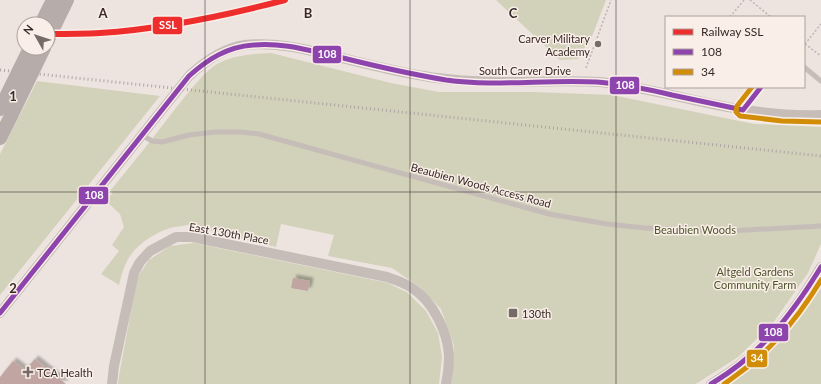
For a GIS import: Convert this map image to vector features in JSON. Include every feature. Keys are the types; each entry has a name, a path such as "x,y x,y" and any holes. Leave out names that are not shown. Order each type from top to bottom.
{"main road":[{"path":"45,16 53,0"},
{"path":"56,23 67,0"},
{"path":"0,138 5,112 27,56"},
{"path":"5,112 39,56"}],"street":[{"name":"South Carver Drive","path":"0,313 189,76 201,65 215,56 230,49 244,45 266,44 289,46 399,71 451,80 507,82 598,82 626,85 743,110 783,114 821,115"},
{"name":"East 130th Place","path":"112,384 114,366 134,272 140,262 150,251 176,237 192,237 387,277 414,289 424,297 434,311 446,340 449,356 446,384"},
{"path":"711,384 737,367 761,346 780,326 802,298 821,267"}],"lane":[{"path":"805,68 821,81"},
{"path":"743,110 759,88"},
{"name":"Beaubien Woods Access Road","path":"142,134 152,141 162,142 189,135 215,132 259,134 549,214 607,224 645,228 729,231 821,226"}],"path":[{"path":"586,68 610,0"},
{"path":"731,16 744,0"},
{"path":"750,0 770,16"},
{"path":"805,42 821,24"},
{"path":"805,44 821,56"}],"green space":[{"path":"496,0 606,0 593,34 578,59 560,60"},
{"name":"Beaubien Woods","path":"271,53 391,83 439,92 534,92 612,95 754,124 821,127 821,244 808,273 773,323 738,357 695,384 451,384 454,346 441,309 421,288 392,268 328,256 334,235 281,224 276,247 188,225 168,229 154,235 135,249 122,273 119,285 101,274 119,251 112,245 124,227 120,214 106,201 113,192 110,191 175,109 209,70 220,62 234,57"},
{"path":"37,81 160,96 0,295 0,154"},
{"path":"194,243 388,283 408,293 426,311 438,333 442,357 439,384 118,384 137,278 149,260 170,246"},
{"path":"821,281 821,384 723,384 748,367 770,348 790,326 808,302"}],"building":[{"path":"293,278 310,281 308,291 291,288"},
{"name":"TCA Health","path":"35,359 66,384 0,384 0,377 13,361 25,370"}],"railway":[{"path":"0,70 821,156"}],"rail line":[{"name":"SSL","path":"56,34 100,33 170,25 285,0"}],"transit line":[{"name":"108","path":"0,313 189,76 211,59 235,48 264,44 286,46 379,67 446,80 465,82 503,83 578,81 616,84 743,110 760,88"},
{"name":"34","path":"751,88 737,106 736,112 740,116 782,121 821,122"},
{"name":"108","path":"711,384 745,360 774,333 798,302 821,267"},
{"name":"34","path":"724,384 753,362 778,338 801,310 821,280"}],"place":[{"name":"Carver Military Academy","path":"598,44"},
{"name":"130th","path":"513,313"},
{"name":"TCA Health","path":"28,372"}],"park label":[{"name":"Altgeld Gardens Community Farm","path":"755,277"}]}
